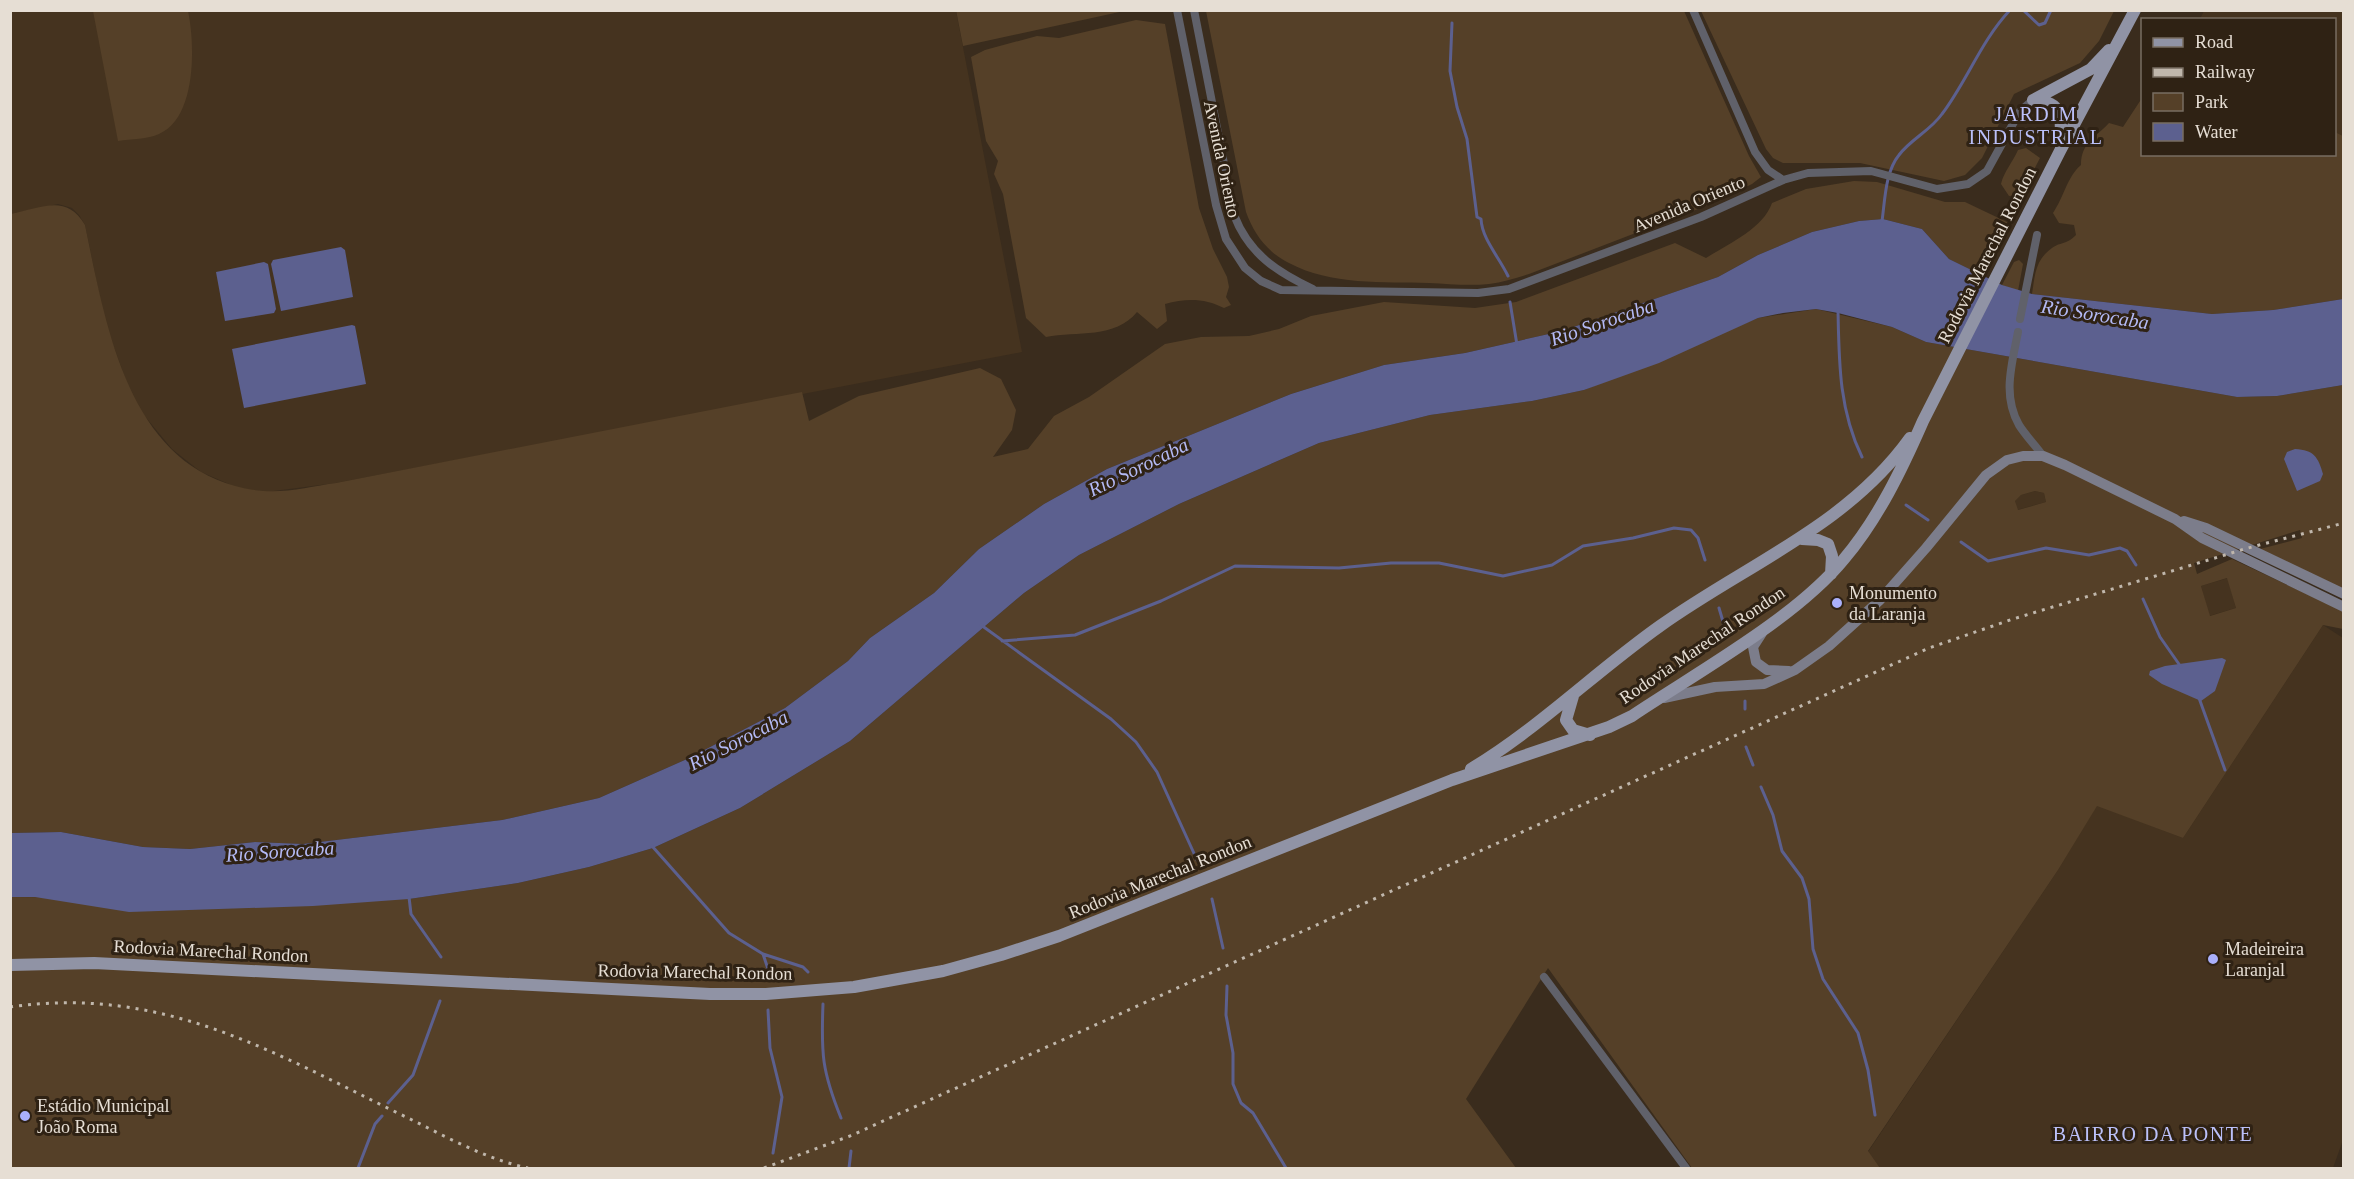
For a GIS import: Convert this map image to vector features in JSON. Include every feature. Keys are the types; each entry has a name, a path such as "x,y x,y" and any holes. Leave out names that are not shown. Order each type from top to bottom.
{"main road":[{"name":"Rodovia Marechal Rondon","path":"10,965 94,963 710,994 785,993 855,987 943,971 1040,943 1452,780 1590,735 1632,716 1765,628 1831,574 1856,544 1907,458 1923,421 2060,151 2134,13"},
{"path":"2032,100 2091,69 2124,31"},
{"path":"2032,100 2049,102 2058,111 2062,126 2060,151"},
{"name":"Rodovia Marechal Rondon","path":"1452,780 1512,743 1681,611 1732,577 1802,539 1874,480 1923,421"},
{"path":"1657,699 1708,688 1764,684 1795,670 1830,646 1880,600 1991,470 2015,458 2043,456 2175,519 2206,528 2343,594"},
{"path":"2175,519 2202,538 2343,608"},
{"path":"1802,539 1818,540 1828,544 1832,556 1831,574"},
{"path":"1765,628 1754,647 1756,662 1767,670 1795,670"},
{"path":"1574,694 1567,708 1566,720 1573,730 1590,735"}],"street":[{"name":"Avenida Oriento","path":"1177,10 1217,213 1226,239 1245,268 1270,287 1281,290 1478,293 1509,289 1701,217 1783,180 1808,173 1836,170 1884,174 1937,189 1947,189 1977,179 1992,163 2020,111 2032,100"},
{"name":"Avenida Oriento","path":"1194,10 1234,215 1240,230 1246,242 1265,262 1315,290"},
{"path":"1693,10 1755,152 1768,170 1783,180"},
{"path":"2020,319 2037,234"},
{"path":"2018,332 2011,370 2010,399 2013,413 2024,433 2043,456"},
{"path":"1544,977 1686,1168"}],"shaded area":[{"path":"11,11 956,11 1022,352 336,483 266,492 238,488 201,472 172,449 143,414 131,394 105,323 85,225 79,215 72,208 58,204 11,214"},
{"path":"2204,11 2343,11 2343,136 2336,132 2336,18 2200,18"},
{"path":"2035,491 2044,493 2046,502 2017,510 2015,501 2021,495"},
{"path":"2228,578 2236,608 2209,616 2201,586"},
{"path":"2323,625 2343,638 2344,1137 2333,1168 1880,1168 1868,1152 2058,870 2097,805 2183,838"}],"green space":[{"path":"956,10 1124,10 1124,11 963,46"},
{"path":"93,11 188,11 192,60 187,96 181,113 159,134 118,141"},
{"path":"1206,11 1684,11 1749,156 1761,177 1752,184 1711,204 1529,274 1499,282 1466,285 1357,281 1305,270 1281,259 1274,253 1262,242 1249,220"},
{"path":"1701,11 2114,11 2099,41 2080,63 2014,94 1982,158 1965,175 1944,181 1860,163 1783,163 1773,158 1766,149"},
{"path":"1136,20 1165,24 1199,208 1213,249 1227,277 1229,287 1226,297 1231,305 1224,308 1203,301 1180,301 1165,304 1167,321 1157,329 1137,312 1128,321 1107,330 1046,337 1026,318 1003,194 994,174 998,161 986,141 971,57 985,50 1037,36 1059,38"},
{"path":"2141,100 2141,156 2336,156 2336,132 2343,136 2343,299 2273,310 2212,314 2032,294 2037,268 2042,258 2052,248 2076,235 2074,225 2059,223 2053,213 2072,175 2081,165 2083,151 2109,123 2123,127"},
{"path":"2026,148 2040,158 2021,195 2009,196 2001,184 2002,179 2018,150"},
{"path":"1854,181 1877,182 1945,202 1965,202 2007,222 2007,229 1981,275 1949,259 1922,229 1883,219 1859,221 1812,232 1758,255 1718,277 1562,331 1465,353 1384,365 1291,394 1107,469 1044,504 979,549 934,593 870,638 848,661 785,708 687,759 599,798 502,820 303,844 255,842 190,849 143,847 61,832 11,833 10,214 52,205 70,209 78,215 85,225 103,309 116,352 132,393 154,429 182,459 218,480 272,491 336,483 802,392 809,421 859,396 980,368 1001,379 1016,410 1012,430 993,457 1028,449 1054,416 1089,397 1165,344 1201,337 1249,336 1279,329 1311,316 1384,302 1475,308 1516,302 1675,243 1706,258 1753,228 1761,221 1772,203 1806,189"},
{"path":"2019,260 2023,264 2018,291 2002,285 2014,262"},
{"path":"1816,309 1892,327 1926,342 2237,397 2277,396 2343,385 2343,589 2260,549 2302,538 2300,530 2194,563 2197,574 2232,559 2343,611 2343,629 2323,625 2183,838 2097,806 2058,870 1868,1151 1880,1168 1692,1168 1548,968 1466,1099 1516,1168 11,1168 11,897 409,899 518,883 589,867 653,848 740,808 850,741 1024,593 1079,555 1179,504 1319,443 1430,415 1532,401 1584,390 1758,318","holes":["2035,491 2044,493 2046,502 2018,510 2015,501 2021,495","2227,578 2236,608 2210,616 2201,586"]}],"water":[{"name":"Rio Sorocaba","path":"1883,219 1922,229 1949,259 2002,285 2032,294 2212,314 2273,310 2343,299 2343,385 2277,396 2237,397 1926,342 1892,327 1816,309 1758,318 1659,363 1584,390 1532,401 1430,415 1319,443 1179,504 1079,555 1024,593 850,741 740,808 653,848 589,867 518,883 409,899 313,906 129,912 35,897 11,897 11,833 61,832 143,847 190,849 255,842 303,844 502,820 599,798 687,759 785,708 848,661 870,638 934,593 979,549 1044,504 1107,469 1291,394 1384,365 1465,353 1562,331 1718,277 1758,255 1812,232 1859,221"},
{"path":"341,247 345,250 353,297 281,311 271,264 273,260"},
{"path":"264,262 268,264 276,309 274,313 225,321 216,272"},
{"path":"355,326 366,384 244,408 232,349"},
{"path":"2295,449 2314,455 2323,474 2320,481 2297,491 2284,459 2287,452"},
{"path":"2222,658 2226,660 2215,691 2201,701 2162,684 2149,675 2150,671 2165,666"}],"waterway":[{"path":"1882,221 1886,187 1894,162 1904,149 1942,114 1982,48 2010,10"},
{"path":"2023,10 2039,25 2045,23 2051,10"},
{"path":"1452,23 1450,71 1457,107 1467,139 1477,217 1481,219 1484,234 1508,276"},
{"path":"1510,302 1517,345"},
{"path":"1838,310 1840,367 1845,404 1854,439 1862,457"},
{"path":"1906,505 1928,520"},
{"path":"1002,641 1075,635 1161,601 1235,566 1339,568 1391,563 1439,563 1503,576 1552,565 1583,546 1633,538 1674,528 1691,530 1698,538 1705,560"},
{"path":"1961,542 1988,561 2046,548 2089,555 2120,548 2127,551 2136,565"},
{"path":"2143,599 2160,637 2181,667"},
{"path":"1719,608 1724,625"},
{"path":"981,625 1111,719 1136,742 1157,772 1197,860"},
{"path":"2199,698 2225,770"},
{"path":"1745,701 1745,709"},
{"path":"1746,747 1753,765"},
{"path":"1761,787 1773,815 1782,851 1802,878 1809,899 1813,949 1823,979 1858,1033 1868,1070 1875,1115"},
{"path":"652,846 729,933 763,954 803,967 808,972"},
{"path":"409,897 411,914 441,957"},
{"path":"1212,899 1223,948"},
{"path":"763,954 770,975"},
{"path":"1227,986 1226,1015 1233,1053 1233,1084 1241,1103 1253,1113 1286,1168"},
{"path":"388,1103 413,1075 440,1001"},
{"path":"823,1004 824,1062 841,1118"},
{"path":"768,1010 770,1048 782,1097 773,1153"},
{"path":"358,1168 375,1124 382,1116"},
{"path":"849,1168 851,1151"}],"railway":[{"path":"764,1168 850,1136 1929,648 2013,619 2248,548 2344,523"},
{"path":"10,1007 66,1003 118,1006 168,1015 263,1048 466,1146 496,1159 528,1168"}],"place":[{"name":"Monumento da Laranja","path":"1837,603"},
{"name":"Madeireira Laranjal","path":"2213,959"},
{"name":"Estádio Municipal João Roma","path":"25,1116"}],"district":[{"name":"JARDIM INDUSTRIAL","path":"2036,126"},
{"name":"BAIRRO DA PONTE","path":"2153,1134"}]}
